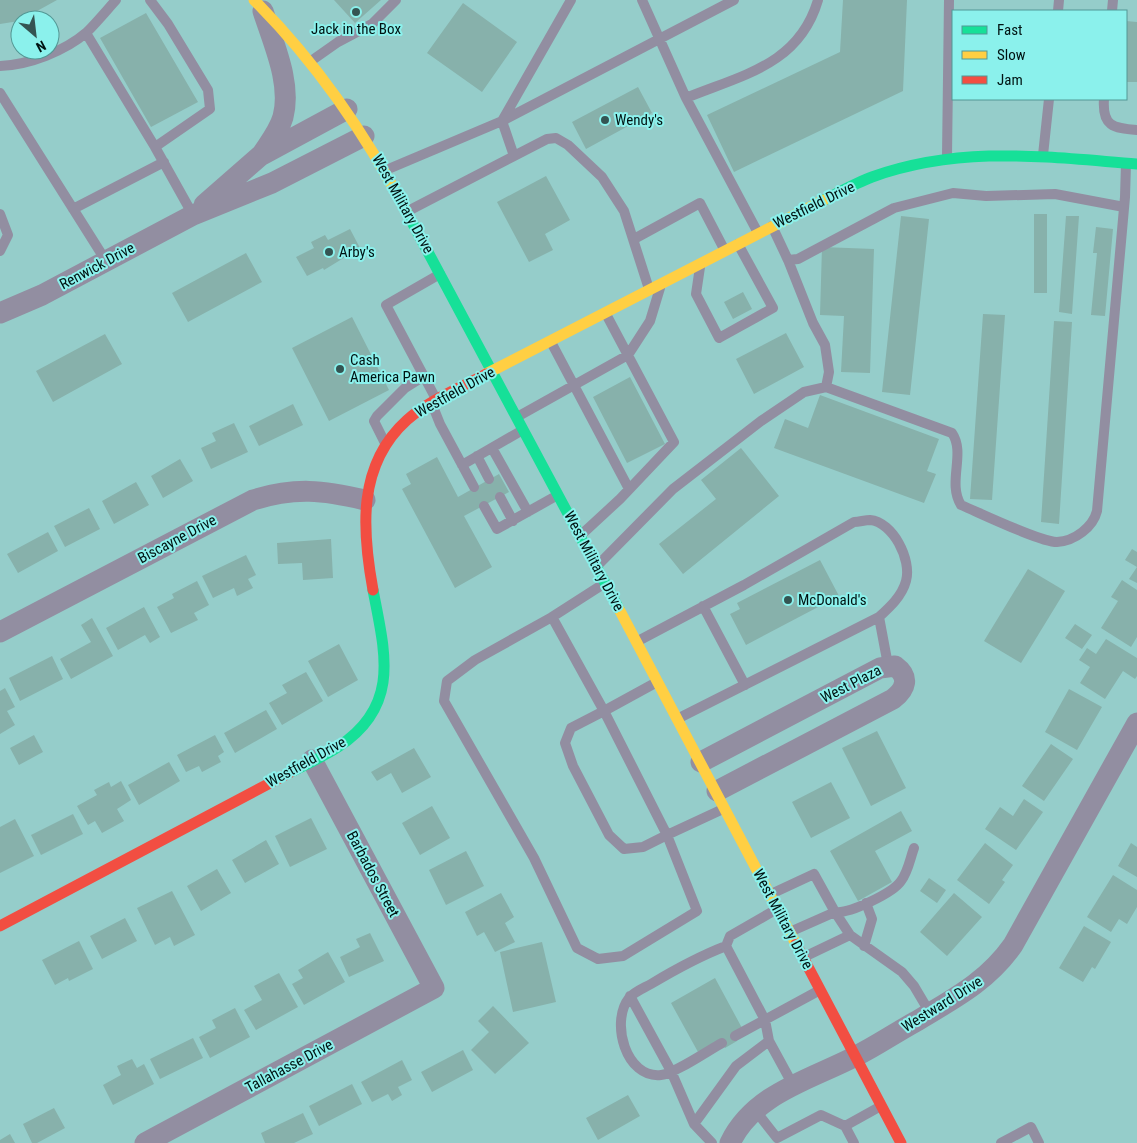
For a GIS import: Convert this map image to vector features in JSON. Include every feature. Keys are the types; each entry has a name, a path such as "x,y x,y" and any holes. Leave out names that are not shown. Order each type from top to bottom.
{"street":[{"name":"West Military Drive","path":"258,2 311,62 347,109 385,170 678,718 901,1143"},
{"name":"Renwick Drive","path":"258,2 280,66 286,95 283,116 278,129 260,156"},
{"name":"Renwick Drive","path":"193,214 260,156 347,109"},
{"name":"Renwick Drive","path":"0,313 42,296 193,214 272,183 364,136"},
{"name":"Westfield Drive","path":"0,926 337,748 364,726 383,691 385,649 367,558 364,526 365,500 377,456 392,433 411,417 434,402 661,282 772,225 872,177 947,158 1014,154 1131,163"},
{"name":"Biscayne Drive","path":"0,632 253,500 297,490 338,494 365,500"},
{"name":"West Plaza","path":"701,762 888,665 896,666 902,671 905,684 902,692 810,743 721,800"},
{"path":"794,713 810,743"},
{"name":"Westward Drive","path":"730,1143 741,1124 771,1097 855,1056 930,1013 974,987 1000,963 1009,951 1137,723"},
{"name":"Barbados Street","path":"312,760 434,988"},
{"name":"Tallahasse Drive","path":"145,1143 434,988"}],"lane":[{"path":"0,66 13,66 50,54 86,33 116,0"},
{"path":"150,0 168,24 208,90 210,110 155,147"},
{"path":"311,62 338,42 372,24 396,0"},
{"path":"514,156 502,121 571,0"},
{"path":"642,0 658,40 686,98 758,232"},
{"path":"385,170 502,121 734,0"},
{"path":"686,98 768,64 790,49 805,32 818,0"},
{"path":"947,158 949,0"},
{"path":"86,33 193,214"},
{"path":"0,92 106,261"},
{"path":"1042,157 1049,100"},
{"path":"1104,100 1106,119 1111,125 1118,128 1137,130"},
{"path":"407,211 547,139 561,140 602,177 624,211 634,239 640,268 649,289"},
{"path":"73,209 164,162"},
{"path":"597,566 673,490 804,392 826,387 952,433 958,442 956,496 961,505 1042,538 1057,542 1080,534 1095,519 1097,511 1124,207 1131,163"},
{"path":"788,260 798,259 894,208 953,193 986,196 1055,194 1124,207"},
{"path":"634,239 700,203 725,250"},
{"path":"0,214 8,235 0,251"},
{"path":"772,225 813,323 825,345 829,372 826,387"},
{"path":"702,262 696,294 719,338 773,308 737,243"},
{"path":"440,273 386,304 424,376 440,424 474,487"},
{"path":"517,417 628,355 650,321 661,282"},
{"path":"580,535 629,489 674,442 605,312"},
{"path":"550,341 629,489"},
{"path":"385,444 374,420 405,388 424,376"},
{"path":"462,465 524,429"},
{"path":"492,448 528,512"},
{"path":"477,456 489,479"},
{"path":"484,506 497,529 559,495"},
{"path":"500,497 513,521"},
{"path":"637,641 854,522 870,520 883,525 894,536 907,564 906,580 892,605 879,617 678,718"},
{"path":"552,618 604,711 667,835 697,911 624,956 598,959 577,948 534,858 444,701 447,681 475,660 552,618 606,583"},
{"path":"703,606 745,685"},
{"path":"879,617 888,665"},
{"path":"658,681 571,728 565,743 577,775 609,835 624,849 643,847 667,835 721,800"},
{"path":"790,932 835,912 843,913 866,903 900,883 914,848"},
{"path":"770,894 814,874 850,935 902,972 914,986 930,1013"},
{"path":"864,946 872,919 866,903"},
{"path":"722,1043 663,1075 649,1074 638,1070 620,1036 620,1012 630,996 696,958 726,946 730,936 778,908"},
{"path":"804,957 850,935"},
{"path":"726,946 765,1020 769,1041 793,1085"},
{"path":"735,1036 820,989"},
{"path":"630,996 671,1071 694,1124 712,1143"},
{"path":"694,1124 736,1066 769,1041"},
{"path":"845,1126 882,1106"},
{"path":"755,1110 775,1140 821,1115 845,1126 854,1143"},
{"path":"1001,1143 1030,1126 1040,1143"}],"building":[{"path":"0,0 57,0 39,10 10,10 10,22 0,24"},
{"name":"Jack in the Box","path":"334,0 381,0 355,23"},
{"path":"843,0 907,0 903,91 734,172 707,115 840,52"},
{"path":"463,3 517,42 482,92 427,53"},
{"path":"146,13 198,102 151,127 100,38"},
{"path":"1127,21 1137,22 1137,82 1127,82"},
{"path":"638,87 652,113 586,149 572,122"},
{"path":"546,176 570,220 545,234 553,250 529,262 497,202"},
{"path":"1034,214 1047,214 1047,293 1034,293"},
{"path":"901,216 929,219 910,395 882,392"},
{"path":"1066,216 1079,216 1072,314 1059,312"},
{"path":"1096,227 1113,229 1105,316 1091,315 1097,253 1093,253"},
{"name":"Arby's","path":"350,229 360,248 324,270 323,268 307,276 296,257 314,248 311,242 325,235 328,240"},
{"path":"822,247 874,249 870,373 841,372 844,316 820,315"},
{"path":"246,253 262,282 188,322 172,293"},
{"path":"743,292 752,309 733,319 724,302"},
{"path":"983,314 1005,315 992,500 970,499"},
{"name":"Cash America Pawn","path":"352,317 389,390 329,421 292,348"},
{"path":"1054,321 1072,322 1059,524 1041,522"},
{"path":"786,333 804,367 754,394 736,359"},
{"path":"105,334 122,364 53,402 36,371"},
{"path":"630,377 665,444 627,463 593,397"},
{"path":"820,395 939,439 927,471 936,474 924,503 774,448 785,419 808,428"},
{"path":"293,404 303,425 259,446 249,426"},
{"path":"234,423 248,452 211,469 201,448 216,441 212,433"},
{"path":"741,448 779,496 683,574 659,544 716,499 701,480"},
{"path":"437,457 458,497 499,474 509,492 464,516 492,567 455,588 402,489 411,484 406,474"},
{"path":"180,459 193,481 163,498 151,476"},
{"path":"136,482 149,505 114,524 102,501"},
{"path":"89,508 100,529 65,547 54,526"},
{"path":"48,532 58,551 18,573 7,554"},
{"path":"331,539 333,578 303,580 302,563 278,564 277,543"},
{"path":"1132,549 1137,552 1137,567 1125,560"},
{"path":"246,555 256,575 248,579 253,588 237,596 234,588 213,598 202,576"},
{"name":"McDonald's","path":"820,560 839,596 746,645 730,614 740,609 737,603"},
{"path":"1137,567 1137,583 1129,579"},
{"path":"1028,569 1065,591 1021,663 984,641"},
{"path":"1122,580 1137,590 1137,637 1131,647 1101,628 1118,601 1111,597"},
{"path":"197,581 209,605 194,613 198,620 171,633 157,607 174,598 172,594"},
{"path":"144,607 160,637 150,643 145,635 118,650 106,628"},
{"path":"92,618 113,656 71,679 60,659 91,642 81,625"},
{"path":"1075,624 1092,635 1082,649 1065,638"},
{"path":"1106,639 1137,658 1137,676 1135,679 1123,671 1105,699 1080,683 1090,667 1079,660 1087,648 1096,654"},
{"path":"339,644 358,680 328,697 308,661"},
{"path":"52,656 63,679 20,701 9,678"},
{"path":"306,672 323,701 282,725 269,703 287,693 282,685"},
{"path":"5,688 15,707 7,711 15,725 0,734 0,691"},
{"path":"1069,689 1102,707 1077,750 1045,732"},
{"path":"266,710 277,729 235,753 224,733"},
{"path":"877,731 906,788 871,806 842,748"},
{"path":"34,735 43,752 19,765 10,748"},
{"path":"215,735 224,752 218,756 221,762 202,772 199,766 186,772 177,755"},
{"path":"1051,744 1073,759 1044,801 1022,786"},
{"path":"414,748 431,777 402,793 391,773 377,781 371,772"},
{"path":"169,762 180,781 139,805 128,785"},
{"path":"121,781 131,800 117,809 124,821 102,833 95,821 88,825 77,806 97,795 94,790 109,782 111,787"},
{"path":"831,782 850,818 811,838 792,802"},
{"path":"1024,799 1043,812 1016,850 985,829 1000,807 1013,816"},
{"path":"432,806 450,838 420,855 402,823"},
{"path":"901,811 912,831 875,851 892,882 858,901 830,851"},
{"path":"73,814 83,834 41,855 31,835"},
{"path":"311,818 327,849 290,867 275,836"},
{"path":"15,819 34,856 0,873 0,827"},
{"path":"266,840 279,864 245,883 232,860"},
{"path":"985,843 1013,865 1002,880 1005,882 989,904 957,880"},
{"path":"1131,843 1137,847 1137,877 1118,866"},
{"path":"466,851 484,886 446,905 429,870"},
{"path":"217,869 231,893 201,911 187,886"},
{"path":"1113,875 1137,890 1137,907 1127,924 1119,919 1111,932 1087,917"},
{"path":"929,878 946,890 937,903 920,891"},
{"path":"172,891 195,935 174,946 170,937 155,945 137,908"},
{"path":"501,893 514,917 505,923 515,942 495,952 484,932 477,936 465,912"},
{"path":"954,893 982,917 947,956 920,932"},
{"path":"125,918 137,941 102,959 90,936"},
{"path":"1084,926 1111,942 1095,969 1092,967 1083,982 1059,968"},
{"path":"370,933 384,961 349,977 340,957 360,947 356,939"},
{"path":"79,941 93,969 69,981 68,978 55,985 42,960"},
{"path":"542,942 556,1002 513,1012 500,952"},
{"path":"328,952 345,982 304,1005 292,984 303,978 298,970"},
{"path":"279,973 298,1007 256,1030 244,1010 262,1000 254,986"},
{"path":"715,978 742,1028 733,1033 737,1041 725,1048 720,1040 698,1052 671,1003"},
{"path":"493,1006 529,1043 495,1074 471,1050 489,1032 478,1021"},
{"path":"235,1008 250,1037 210,1058 199,1037 216,1028 212,1020"},
{"path":"193,1038 203,1058 160,1079 150,1059"},
{"path":"463,1050 473,1070 432,1092 421,1072"},
{"path":"132,1059 137,1068 144,1064 154,1084 113,1105 103,1085 121,1075 117,1066"},
{"path":"402,1060 412,1080 398,1087 402,1095 392,1101 388,1094 372,1102 361,1082"},
{"path":"352,1084 362,1104 319,1126 309,1106"},
{"path":"628,1095 640,1116 598,1140 586,1118"},
{"path":"54,1108 65,1128 37,1143 32,1143 23,1124"},
{"path":"303,1113 313,1134 294,1143 265,1143 261,1133"},
{"path":"10,1134 15,1143 0,1143 0,1140"}],"traffic: fast":[{"path":"824,200 872,177 938,160 1004,156 1137,164"},
{"path":"406,211 619,609"},
{"path":"291,772 338,747 358,731 372,714 380,696 384,677 384,657 373,590"}],"traffic: slow":[{"path":"254,0 299,49 338,100 374,154 406,211"},
{"path":"486,374 824,200"},
{"path":"619,609 796,944"}],"traffic: jam":[{"path":"373,590 367,544 367,499 371,478 379,457 391,438 416,413 435,400 486,374"},
{"path":"0,926 291,772"},
{"path":"796,944 901,1143"}],"place":[{"name":"Jack in the Box","path":"356,12"},
{"name":"Wendy's","path":"605,120"},
{"name":"Arby's","path":"329,252"},
{"name":"Cash America Pawn","path":"340,369"},
{"name":"McDonald's","path":"788,600"}]}
